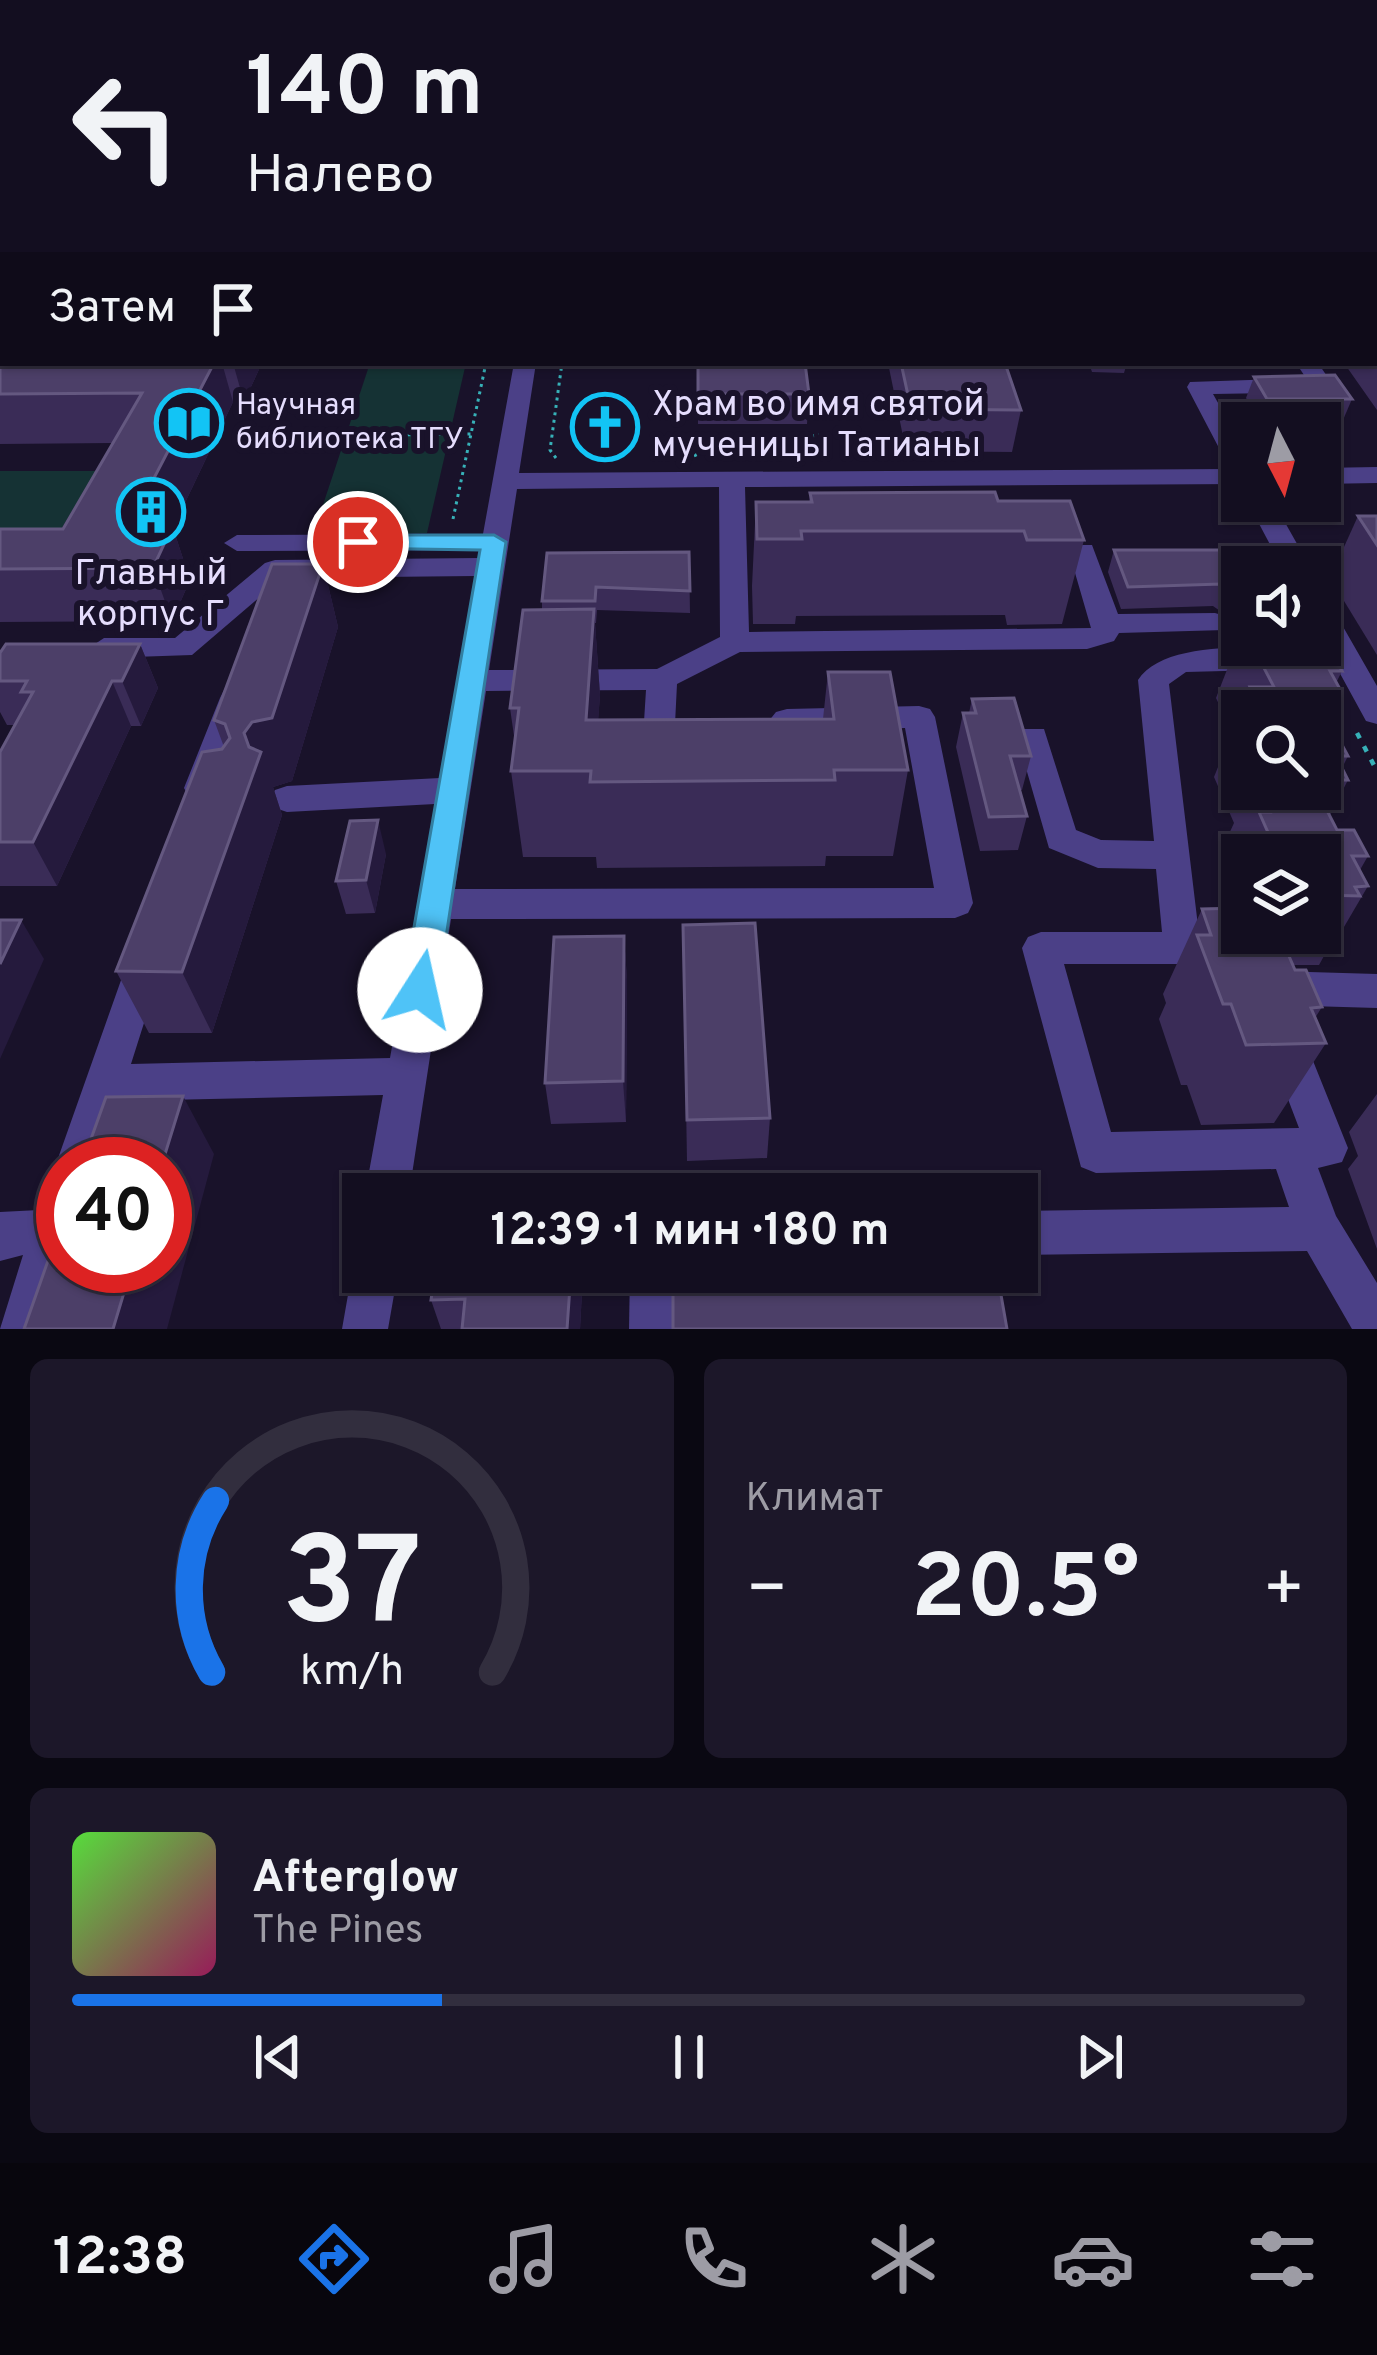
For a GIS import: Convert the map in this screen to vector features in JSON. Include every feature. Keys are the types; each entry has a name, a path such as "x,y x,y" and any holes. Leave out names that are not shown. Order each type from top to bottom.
{"street":[{"path":"390,1173 524,366"},
{"path":"1221,432 1198,388 1322,386 1309,366"},
{"path":"505,481 1221,472"},
{"path":"1341,476 1377,475"},
{"path":"732,479 746,550 735,642"},
{"path":"237,543 448,542 492,555"},
{"path":"471,682 662,679 735,642 1087,639 1104,634 1107,624 1082,551 1012,550"},
{"path":"68,648 182,648 275,569 492,555"},
{"path":"1107,624 1215,623"},
{"path":"1341,649 1373,698"},
{"path":"1346,658 1179,662 1153,680 1181,934 1238,971 1327,1148 1096,1153 1041,947 1238,971 1377,991"},
{"path":"208,802 249,663"},
{"path":"662,679 658,753 699,752"},
{"path":"435,904 955,903 919,717 787,720 760,751 740,751"},
{"path":"1033,737 1060,838 1098,854 1172,855"},
{"path":"287,800 454,790"},
{"path":"86,1137 156,926"},
{"path":"105,1082 406,1076"},
{"path":"1290,1150 1319,1229 1377,1327"},
{"path":"0,1239 2,1233 36,1224"},
{"path":"1038,1233 1319,1229"},
{"path":"21,1329 36,1284"},
{"path":"365,1329 371,1293"},
{"path":"652,1329 653,1293"}],"path":[{"path":"448,542 485,366"},
{"path":"559,462 550,450 562,366"},
{"path":"681,463 713,446 841,433"},
{"path":"280,436 471,434"}],"green space":[{"path":"369,366 465,366 427,533 313,535"},
{"path":"0,471 96,471 44,558 0,558"}],"building":[{"path":"0,366 212,366 128,528 172,527 153,568 0,569 0,529 63,529 142,393 0,394"},
{"path":"698,366 805,366 809,394 698,394"},
{"path":"902,366 1006,366 1021,410 911,409"},
{"path":"1335,375 1352,399 1267,399 1254,377"},
{"path":"995,492 998,501 1070,501 1084,540 1027,540 1024,531 801,531 802,539 757,539 756,502 812,502 810,493"},
{"path":"1358,516 1377,516 1377,545"},
{"path":"1114,550 1221,550 1221,584 1128,587"},
{"path":"689,552 690,591 596,587 595,601 542,601 547,553"},
{"path":"272,564 323,564 272,718 252,722 244,733 249,747 261,752 182,972 116,971 202,752 222,749 230,738 225,724 214,720"},
{"path":"594,609 586,720 834,719 828,672 890,672 908,770 834,770 835,780 590,782 591,771 511,771 519,708 510,708 523,610"},
{"path":"6,644 140,644 122,681 112,681 33,842 0,842 0,752 33,692 21,692 27,681 0,681 0,653"},
{"path":"1263,666 1339,666 1342,671 1330,671 1340,690 1250,687 1274,687"},
{"path":"1014,698 1031,756 1010,756 1027,816 989,817 963,713 976,713 972,699"},
{"path":"1327,810 1337,830 1354,830 1368,856 1352,856 1368,886 1355,887 1360,896 1341,896 1341,834 1269,834 1259,812"},
{"path":"378,820 366,880 336,881 350,821"},
{"path":"1202,909 1221,909 1221,954 1288,954 1295,970 1306,970 1322,1007 1311,1008 1326,1043 1246,1045 1231,1004 1223,1004 1197,935 1211,935"},
{"path":"0,920 21,920 0,964"},
{"path":"755,923 770,1118 687,1120 683,925"},
{"path":"624,936 623,1081 545,1083 554,937"},
{"path":"183,1096 170,1137 92,1137 106,1097"},
{"path":"37,1293 124,1293 113,1329 24,1329"},
{"path":"432,1293 570,1293 567,1329 462,1329 465,1299 431,1300"},
{"path":"673,1293 1001,1293 1007,1329 673,1329"}],"place":[{"name":"Научная библиотека ТГУ","path":"189,423"},
{"name":"Храм во имя святой мученицы Татианы","path":"605,427"},
{"name":"Главный корпус Г","path":"151,512"}],"route":[{"path":"358,542 494,542 420,990"}]}
